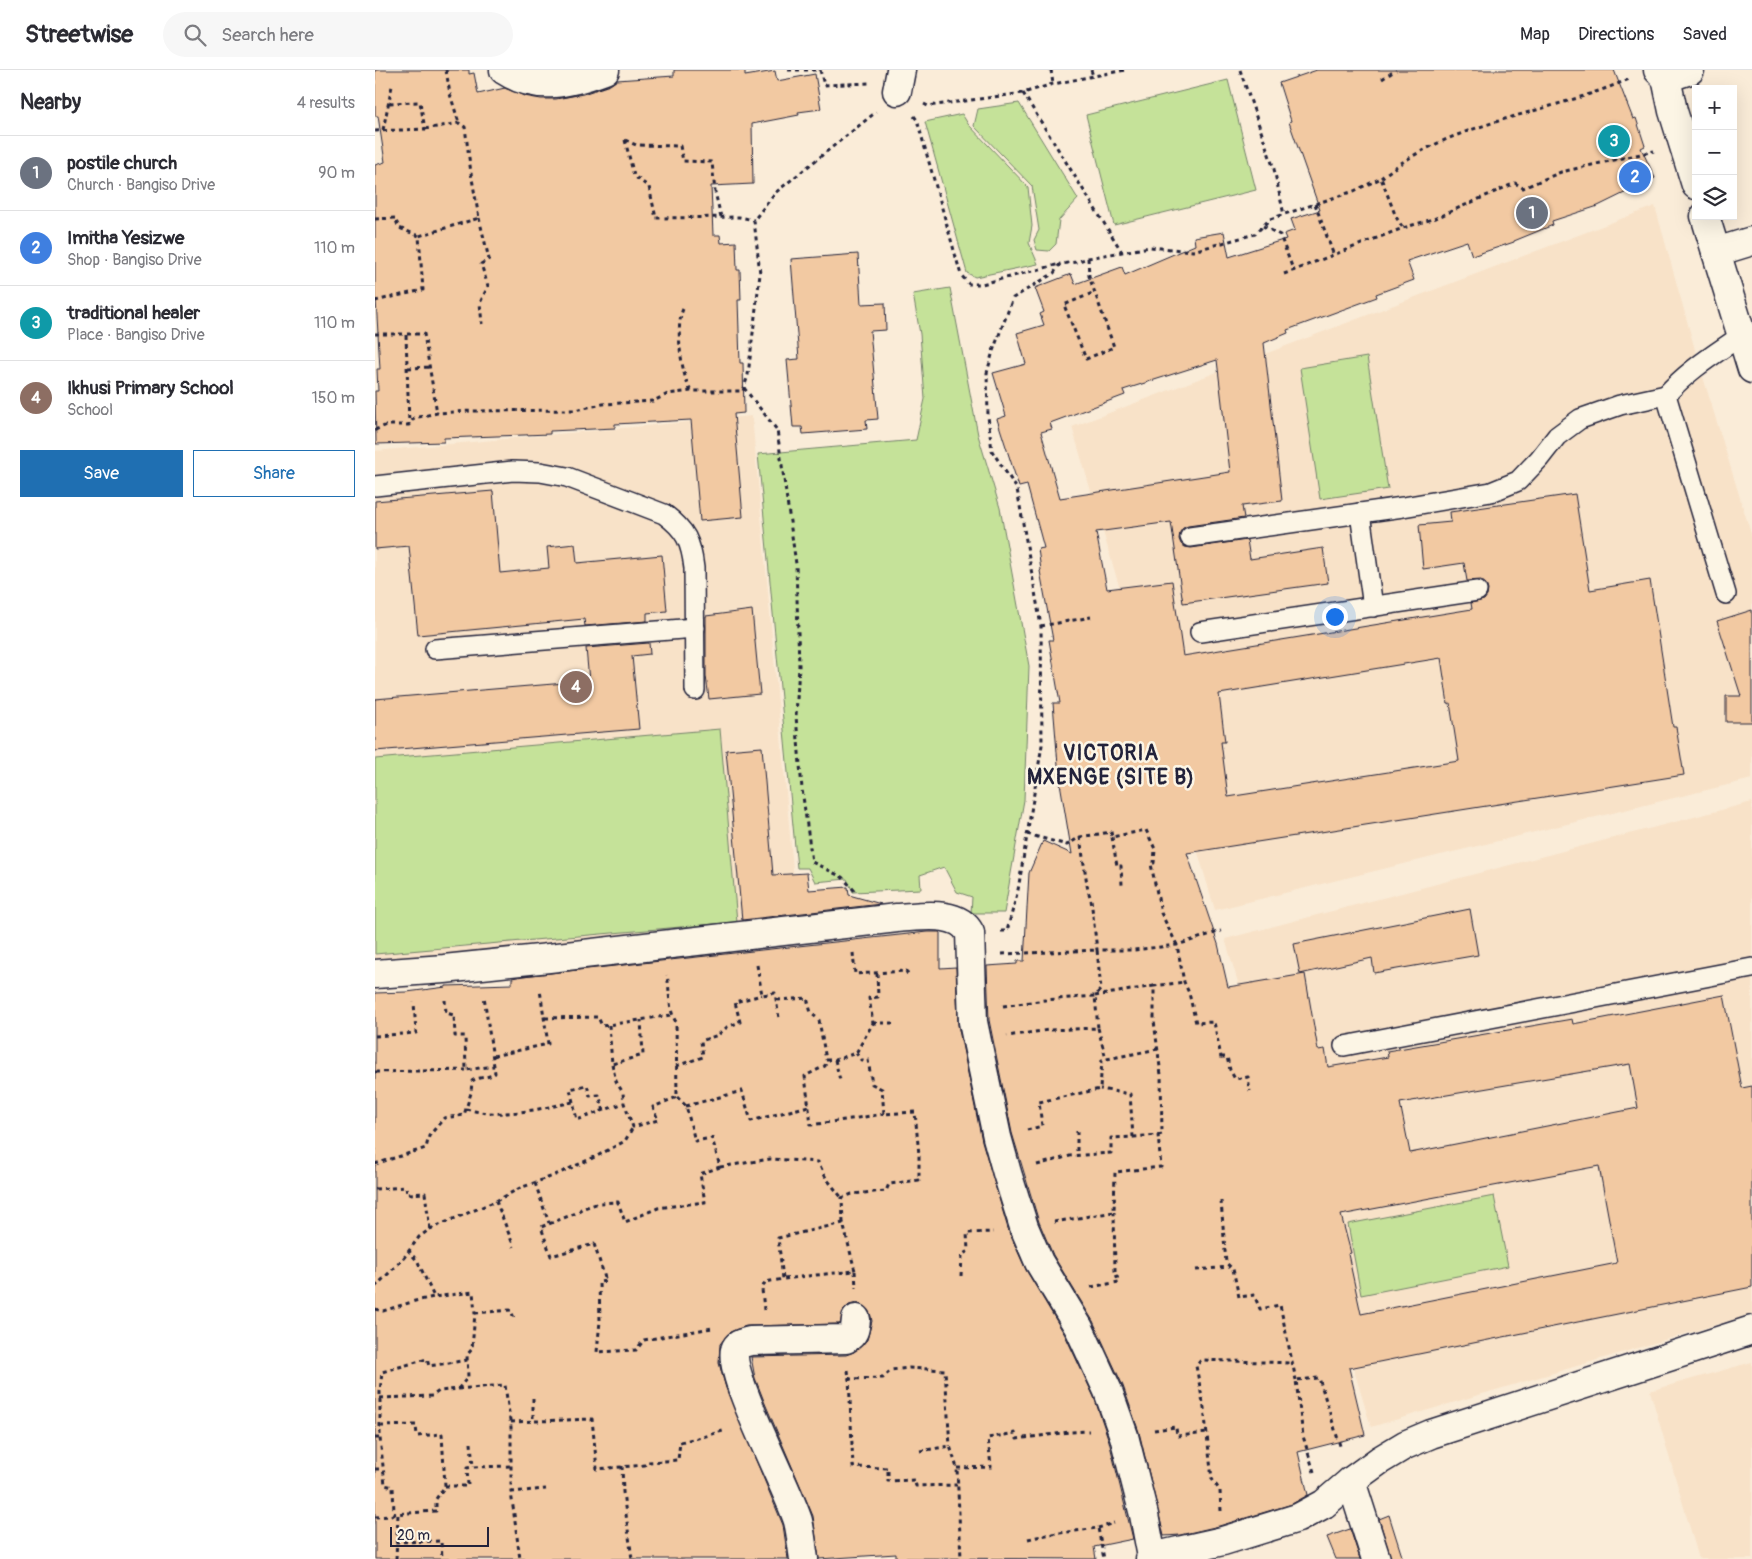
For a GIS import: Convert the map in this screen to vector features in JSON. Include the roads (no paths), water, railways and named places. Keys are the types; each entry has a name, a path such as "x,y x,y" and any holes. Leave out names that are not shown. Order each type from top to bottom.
{"street":[{"path":"504,70 517,78 535,83 560,83 581,79 605,70"},
{"path":"1662,74 1693,175"},
{"path":"1706,220 1752,369"},
{"path":"1716,252 1752,242"},
{"path":"375,974 480,966 897,918 944,917 966,924 971,944 974,1023 997,1137 1007,1173 1024,1227 1039,1262 1079,1328 1094,1358 1121,1427 1142,1507 1151,1558 1223,1541 1298,1518 1324,1504 1380,1460 1405,1445 1431,1434 1752,1330"},
{"path":"804,1559 798,1522 755,1422 735,1360 735,1350 739,1344 750,1341 851,1329"},
{"path":"1351,1481 1376,1559"}],"lane":[{"path":"1190,537 1491,492 1518,481 1557,436 1580,419 1620,405 1667,395 1679,381 1699,364 1742,336"},
{"path":"1667,395 1726,594"},
{"path":"375,486 513,471 540,472 567,477 664,514 677,523 691,549 694,568 695,690"},
{"path":"1360,513 1373,607"},
{"path":"1200,632 1477,591"},
{"path":"435,649 695,628"},
{"path":"1345,1046 1752,968"}],"place":[{"name":"traditional healer","path":"1614,141"},
{"name":"Imitha Yesizwe","path":"1635,177"},
{"name":"postile church","path":"1532,213"},
{"name":"Ikhusi Primary School","path":"576,687"}],"district":[{"name":"VICTORIA MXENGE (SITE B)","path":"1111,765"}]}
